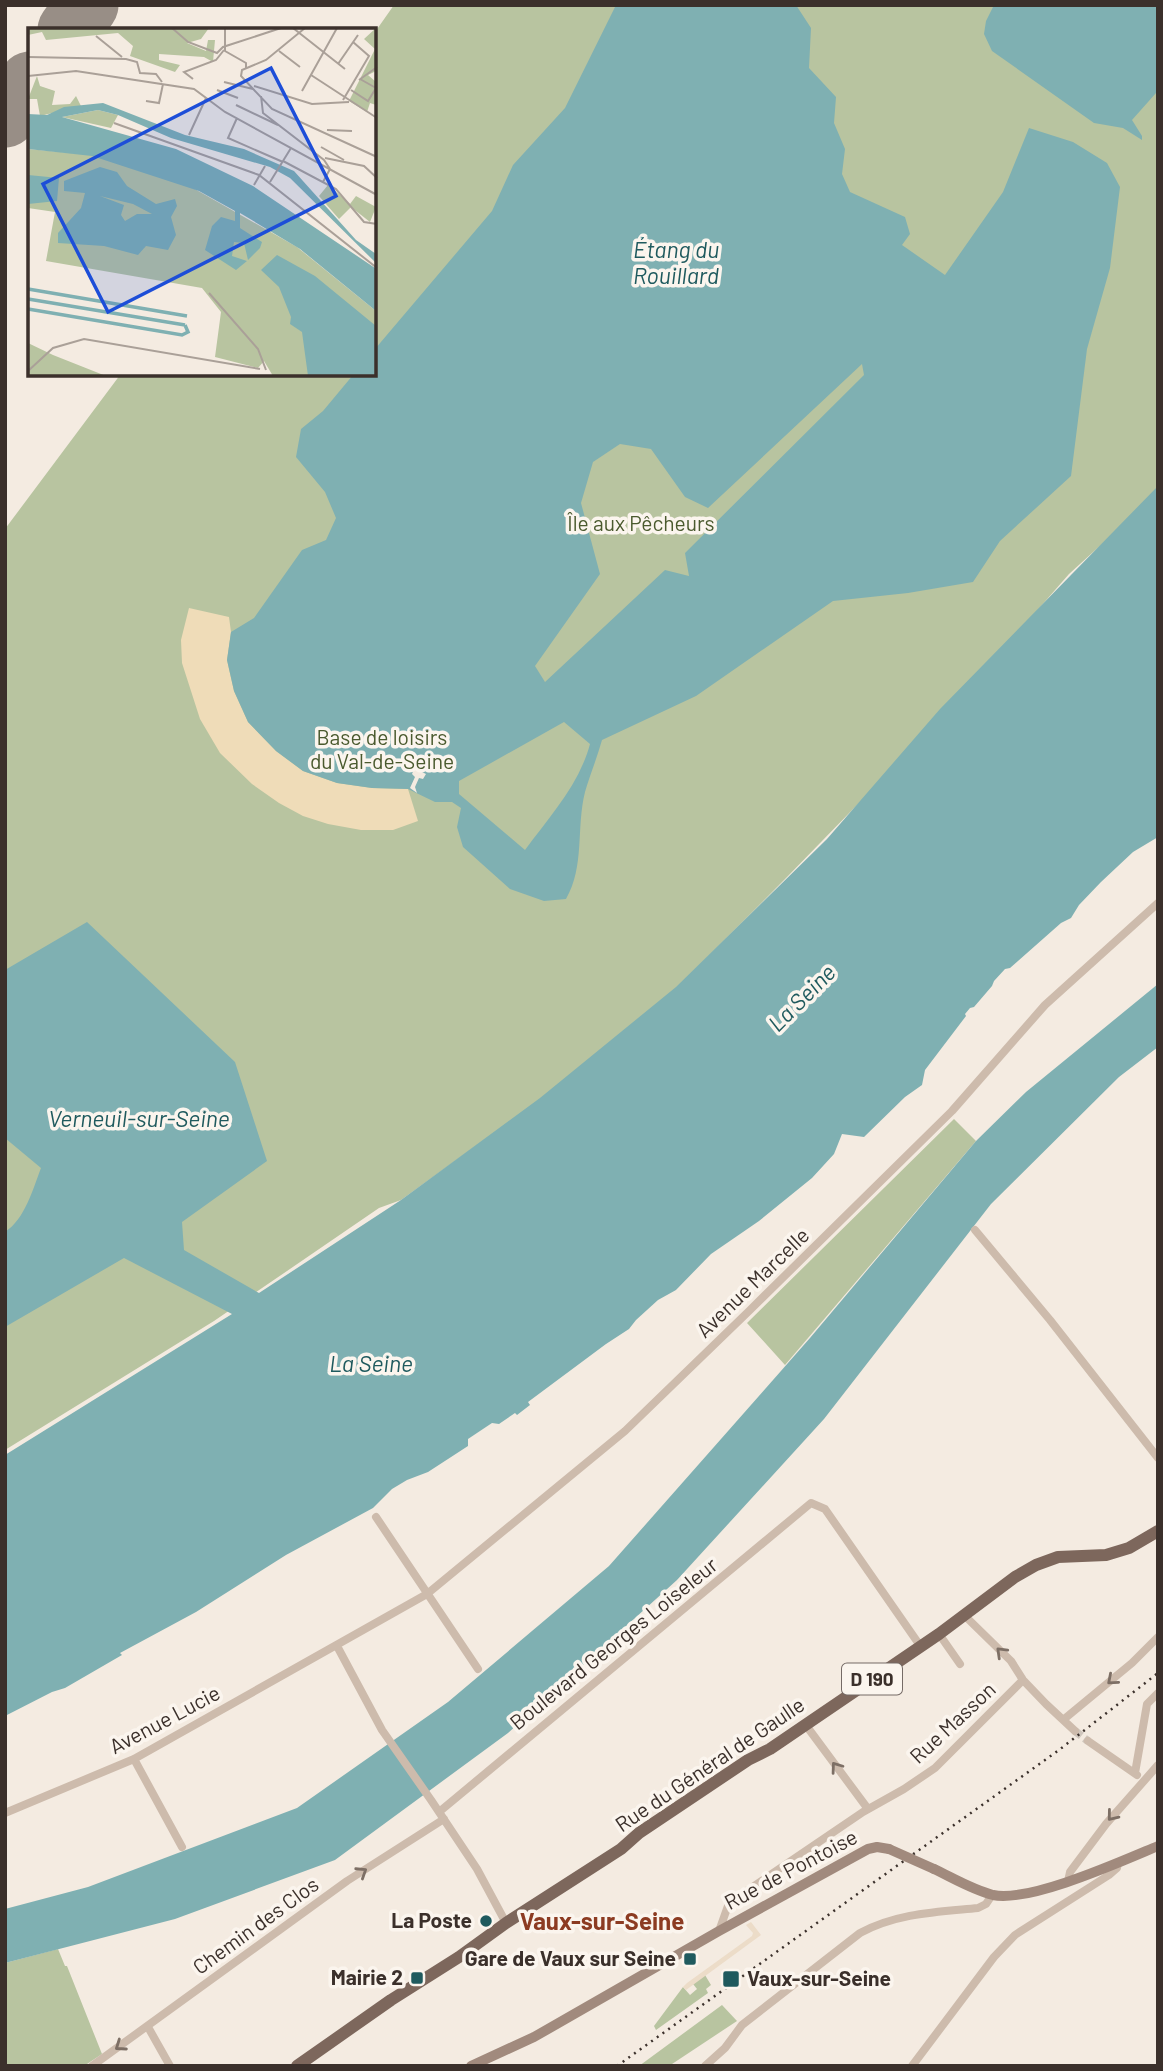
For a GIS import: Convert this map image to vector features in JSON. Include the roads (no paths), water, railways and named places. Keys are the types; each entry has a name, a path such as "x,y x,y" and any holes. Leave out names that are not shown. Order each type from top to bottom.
{"main road":[{"name":"Rue du Général de Gaulle","path":"297,2066 391,2000 621,1849 639,1833 748,1760 770,1749 920,1647 1015,1577 1035,1565 1058,1557 1106,1555 1129,1548 1158,1531"}],"street":[{"name":"Avenue Marcelle","path":"337,1646 427,1594 625,1431 952,1111 1045,1006 1158,903"},
{"path":"975,1230 1050,1320 1158,1458"},
{"name":"Boulevard Georges Loiseleur","path":"441,1815 811,1503 825,1508 920,1647"},
{"path":"376,1517 478,1669"},
{"path":"965,1616 1011,1661 1023,1680 1075,1731"},
{"path":"939,1634 960,1664"},
{"path":"1063,1720 1123,1671 1158,1637"},
{"path":"337,1646 382,1730 477,1869 506,1923"},
{"name":"Avenue Lucie","path":"5,1813 134,1759 337,1646"},
{"name":"Rue Masson","path":"719,1931 729,1903 868,1809 935,1768 1023,1680"},
{"path":"1135,1773 1147,1703 1158,1693"},
{"path":"805,1724 868,1809"},
{"path":"1088,1741 1144,1780"},
{"path":"134,1759 182,1847"},
{"path":"1068,1881 1070,1872 1098,1835 1158,1765"},
{"name":"Chemin des Clos","path":"92,2066 441,1815"},
{"name":"Rue de Pontoise","path":"471,2066 534,2037 868,1849 889,1849 992,1895 1018,1896 1068,1881 1158,1846"},
{"path":"912,2066 994,1957 1015,1935 1110,1875 1118,1863"},
{"path":"705,2066 725,2048 742,2025 860,1933 901,1917 978,1908 986,1905 992,1895"},
{"path":"148,2027 170,2066"}],"water":[{"name":"Étang du Rouillard","path":"616,5 796,5 811,28 809,68 836,97 834,123 845,149 842,174 850,192 905,217 910,234 902,245 945,275 1003,192 1029,128 1073,142 1107,163 1120,187 1110,268 1087,349 1071,476 1000,541 973,582 908,593 833,601 696,696 602,740 582,806 578,860 572,886 566,899 544,901 510,889 463,847 457,827 461,808 452,802 435,802 408,789 337,783 303,771 276,751 248,722 234,691 227,660 231,632 254,618 302,550 326,540 336,518 325,492 296,457 301,429 323,411 352,376 376,376 376,348 492,211 513,165 565,108","holes":["862,364 864,375 685,553 689,576 665,570 545,682 535,666 600,574 581,503 593,462 620,444 651,449 685,497 708,508","564,722 590,744 571,787 525,850 459,794 459,781"]},
{"path":"994,5 1158,5 1158,86 1156,93 1132,120 1142,140 1123,128 1094,123 992,51 984,34 986,21"},
{"name":"La Seine","path":"1158,486 1158,837 1133,852 1079,905 1071,918 1061,923 1010,968 1005,969 965,1014 925,1070 922,1085 905,1097 864,1137 842,1134 834,1154 812,1178 759,1221 711,1254 676,1290 658,1300 629,1329 528,1402 530,1405 517,1415 515,1413 499,1424 492,1423 468,1439 468,1446 428,1472 392,1489 373,1508 286,1555 196,1612 120,1653 122,1655 65,1688 5,1716 5,1455 232,1314 124,1258 5,1327 5,1232 23,1212 41,1168 5,1138 5,970 87,922 235,1062 267,1161 182,1222 184,1250 259,1293 401,1200 540,1098 676,987 827,839 940,709"},
{"path":"1158,984 1158,1047 1119,1077 991,1204 824,1419 677,1580 508,1733 335,1860 175,1919 5,1963 5,1909 88,1887 297,1808 448,1702 609,1566 810,1338 976,1141 1026,1092"}],"tunnel":[{"path":"1075,1731 1088,1741"}],"railway":[{"path":"617,2066 1059,1750 1158,1673"}],"place":[{"name":"La Poste","path":"486,1921"},
{"name":"Gare de Vaux sur Seine","path":"690,1959"},
{"name":"Mairie 2","path":"417,1978"},
{"name":"Vaux-sur-Seine","path":"731,1979"}],"district":[{"name":"Vaux-sur-Seine","path":"602,1922"}],"park label":[{"name":"Île aux Pêcheurs","path":"641,524"},
{"name":"Base de loisirs du Val-de-Seine","path":"382,750"}],"water label":[{"name":"Verneuil-sur-Seine","path":"139,1119"}]}
